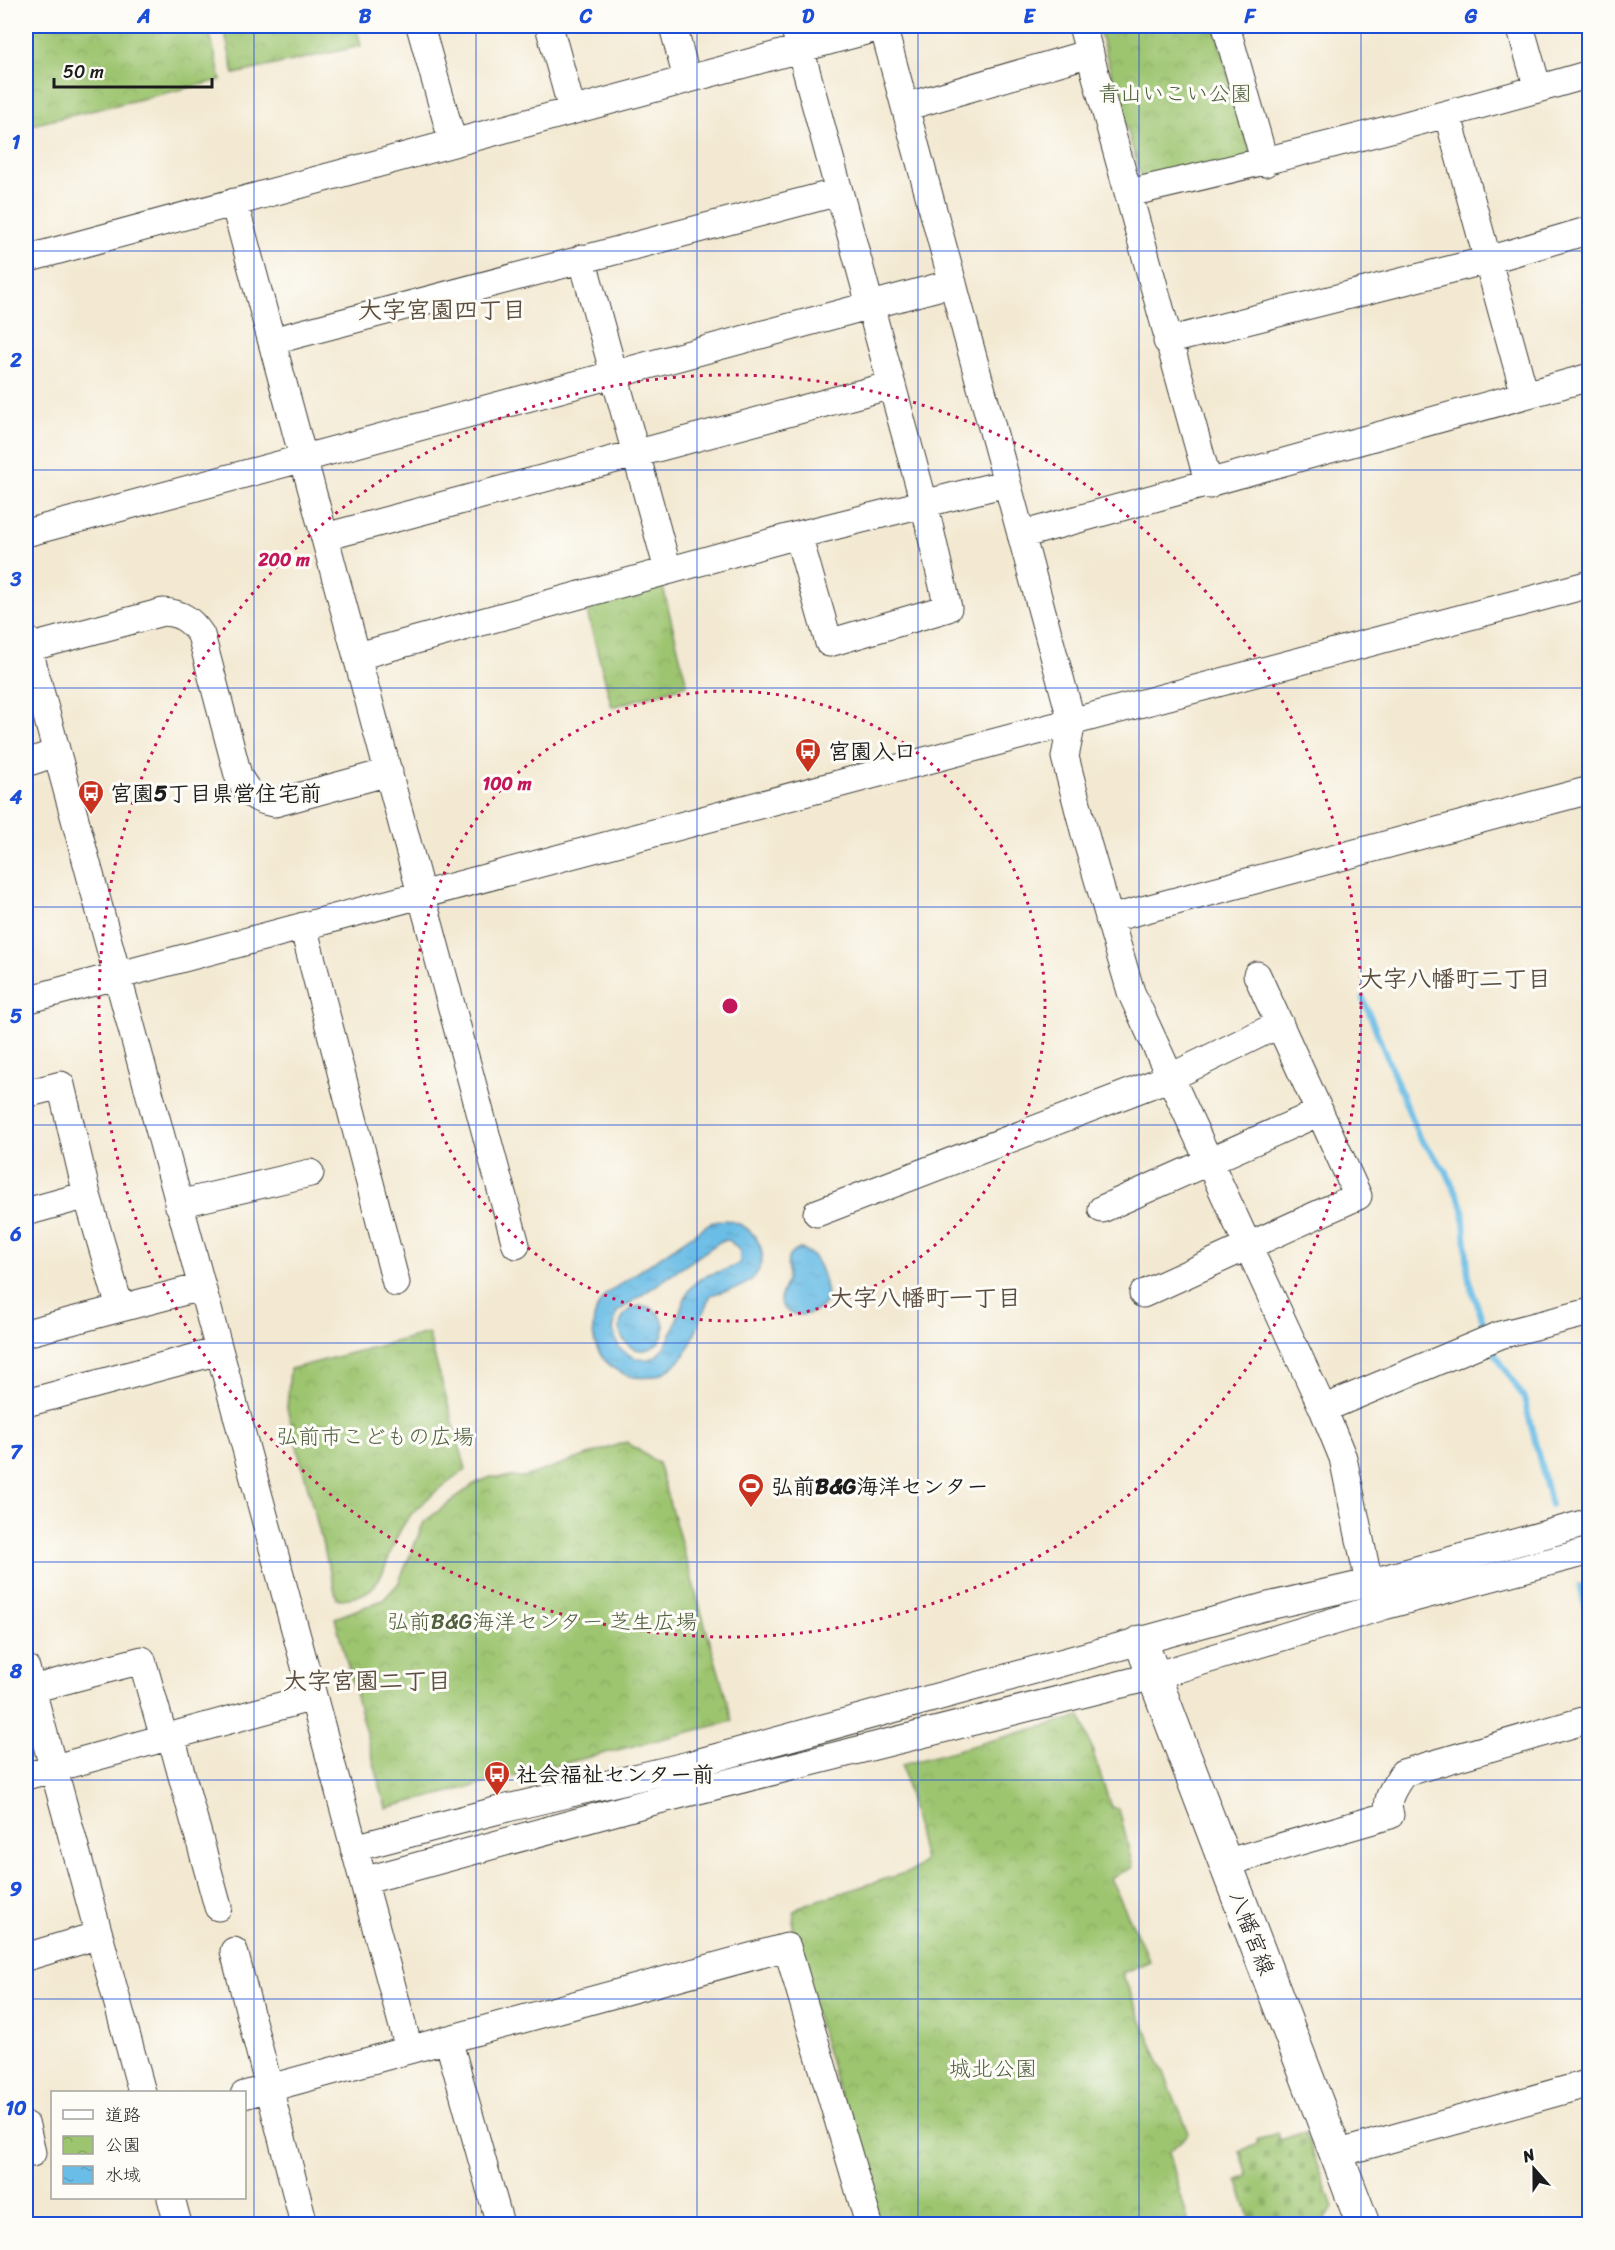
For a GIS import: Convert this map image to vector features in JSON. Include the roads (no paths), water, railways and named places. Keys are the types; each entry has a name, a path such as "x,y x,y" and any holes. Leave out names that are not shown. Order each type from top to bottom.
{"main road":[{"name":"八幡宮線","path":"1141,1642 1336,2154 1355,2222"}],"street":[{"path":"420,26 453,143"},
{"path":"549,26 572,110"},
{"path":"673,26 687,79"},
{"path":"26,259 687,79 797,37 884,26 1072,722 1065,757 1131,992 1323,1409 1343,1458 1369,1583"},
{"path":"1082,26 1129,193 1167,341 1209,485"},
{"path":"1226,26 1264,163"},
{"path":"1520,26 1538,89"},
{"path":"797,37 924,502 948,608 829,643 798,535"},
{"path":"905,107 1090,53"},
{"path":"1129,193 1264,163 1448,116 1590,74"},
{"path":"1448,116 1525,395"},
{"path":"272,341 839,192"},
{"path":"234,202 423,894 516,1245"},
{"path":"1167,341 1488,260 1590,230"},
{"path":"582,258 668,570"},
{"path":"26,533 953,283"},
{"path":"1021,535 1209,485 1590,377"},
{"path":"325,537 635,456 892,385"},
{"path":"358,656 798,535 1007,483"},
{"path":"26,1000 1590,584"},
{"path":"389,772 275,803 261,801 251,795 238,775 201,635 176,612 163,612 27,644 410,2049"},
{"path":"26,763 56,753"},
{"path":"1109,919 1589,793"},
{"path":"303,926 396,1283"},
{"path":"1143,1294 1358,1196 1257,975"},
{"path":"817,1213 1171,1077 1280,1024"},
{"path":"26,1094 61,1084 87,1196 120,1308"},
{"path":"1102,1209 1320,1112"},
{"path":"178,1204 271,1170 310,1173"},
{"path":"26,1212 87,1196"},
{"path":"26,1333 201,1287"},
{"path":"1323,1409 1500,1335 1590,1312"},
{"path":"26,1403 219,1352"},
{"path":"354,1848 499,1810 689,1765 1264,1607 1369,1583 1590,1522"},
{"path":"363,1881 647,1803 1154,1676 1384,1606 1590,1551"},
{"path":"142,2091 29,1679 142,1660 164,1738 174,1747 218,1907"},
{"path":"26,1776 313,1697"},
{"path":"1225,1863 1390,1815 1387,1807 1391,1792 1403,1773 1590,1719"},
{"path":"26,1957 99,1935"},
{"path":"257,2092 787,1947 869,2224"},
{"path":"234,1951 257,2092 304,2224"},
{"path":"448,2039 500,2224"},
{"path":"1336,2154 1590,2083"},
{"path":"26,2126 37,2152"},
{"path":"171,2199 178,2224"}],"water":[{"path":"724,1220 735,1222 753,1234 762,1252 762,1262 758,1272 741,1287 711,1295 686,1352 664,1372 645,1378 626,1375 611,1366 599,1352 593,1334 595,1314 606,1294 710,1223","holes":["729,1240 740,1251 740,1263 694,1284 660,1352 650,1359 637,1358 619,1348 613,1330 617,1312 721,1241"]},
{"path":"800,1249 807,1251 817,1261 823,1276 827,1298 819,1309 805,1315 790,1313 780,1302 787,1280 788,1258"},
{"path":"642,1306 657,1313 664,1328 657,1343 642,1350 627,1343 620,1328 627,1313"}],"waterway":[{"path":"1363,998 1419,1137 1446,1171 1463,1208 1469,1281 1487,1333"},
{"path":"1490,1346 1524,1398 1551,1505"},
{"path":"1580,1586 1590,1623"}],"place":[{"name":"宮園入口","path":"808,774"},
{"name":"宮園5丁目県営住宅前","path":"91,816"},
{"name":"弘前B&G海洋センター","path":"751,1509"},
{"name":"社会福祉センター前","path":"497,1797"}],"district":[{"name":"大字宮園四丁目","path":"442,310"},
{"name":"大字八幡町二丁目","path":"1455,979"},
{"name":"大字八幡町一丁目","path":"925,1298"},
{"name":"大字宮園二丁目","path":"367,1681"}],"park label":[{"name":"青山いこい公園","path":"1175,93"},
{"name":"弘前市こどもの広場","path":"375,1436"},
{"name":"弘前B&G海洋センター 芝生広場","path":"542,1621"},
{"name":"城北公園","path":"993,2068"}]}
